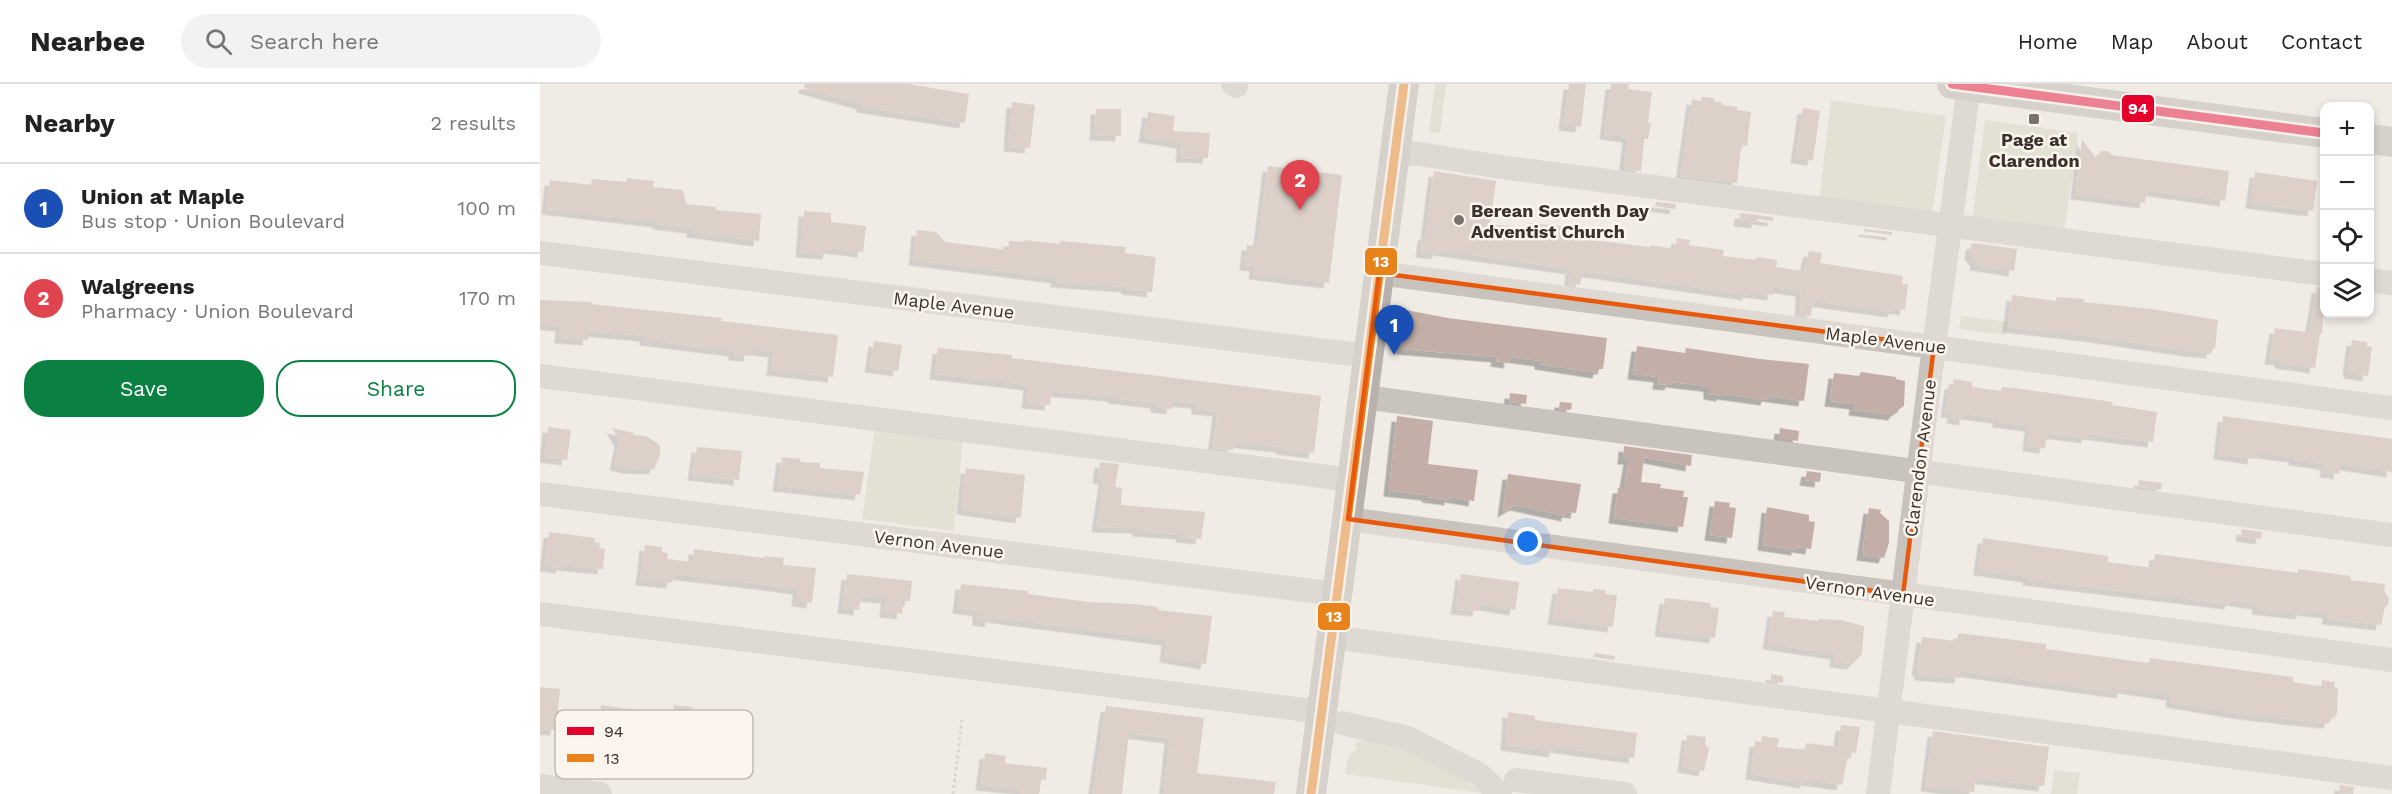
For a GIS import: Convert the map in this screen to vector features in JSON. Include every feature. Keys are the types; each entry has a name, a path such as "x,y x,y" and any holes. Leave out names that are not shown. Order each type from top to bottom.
{"main road":[{"path":"1311,794 1332,718 1332,637 1404,84"},
{"path":"1961,85 2320,132"},
{"path":"2374,140 2392,142"}],"street":[{"name":"Clarendon Avenue","path":"1878,794 1934,346 1952,225 1961,85"},
{"path":"1395,153 1419,154 1507,168 2320,273"},
{"name":"Maple Avenue","path":"540,253 1368,356"},
{"name":"Maple Avenue","path":"1379,273 2392,408"},
{"path":"2374,281 2392,283"},
{"path":"540,376 1352,480"},
{"path":"1364,397 2392,535"},
{"name":"Vernon Avenue","path":"540,494 1337,594"},
{"name":"Vernon Avenue","path":"1348,519 2392,660"},
{"path":"540,614 1332,718 1408,738 1508,787 1625,794"},
{"path":"1332,637 2392,778"},
{"path":"540,786 600,794"}],"path":[{"path":"952,794 962,720"}],"highlighted area":[{"path":"1379,273 1934,346 1903,595 1348,519"}],"green space":[{"path":"1435,84 1446,84 1440,133 1429,132"},
{"path":"1831,100 1946,116 1932,216 1819,202"},
{"path":"1985,120 2078,133 2064,235 1972,221"},
{"path":"1961,316 2008,322 2006,335 1959,329"},
{"path":"875,427 963,439 954,531 862,519"},
{"path":"1364,740 1396,745 1411,751 1441,766 1482,793 1345,774 1349,755 1357,749 1354,744"},
{"path":"2054,770 2080,773 2077,794 2051,794"}],"building":[{"path":"805,84 908,84 969,94 965,123 862,107 862,104 804,88"},
{"path":"1569,84 1586,84 1581,127 1564,125"},
{"path":"1611,84 1629,84 1628,89 1652,92 1648,123 1651,123 1648,139 1644,139 1641,171 1624,169 1628,137 1605,134"},
{"path":"1702,97 1714,98 1714,101 1722,105 1751,112 1747,146 1741,145 1737,183 1681,176 1692,99 1701,101"},
{"path":"1012,102 1035,105 1030,148 1009,146"},
{"path":"1803,108 1820,111 1813,160 1796,158"},
{"path":"1096,109 1121,109 1121,136 1095,135"},
{"path":"1148,112 1175,116 1173,131 1210,133 1208,158 1181,157 1182,143 1144,137"},
{"path":"2082,139 2095,157 2102,151 2108,151 2112,155 2229,171 2225,201 2147,190 2145,203 2076,194"},
{"path":"1268,166 1342,175 1329,283 1254,274 1255,266 1245,265 1247,245 1258,246"},
{"path":"1434,171 1496,181 1490,224 1526,228 1529,223 1568,227 1568,230 1593,233 1592,240 1675,249 1677,238 1690,240 1689,245 1724,250 1723,256 1777,260 1776,267 1804,271 1809,251 1822,253 1820,263 1903,276 1902,284 1908,284 1905,310 1894,308 1893,312 1813,301 1811,316 1800,315 1801,291 1773,287 1773,295 1748,292 1748,295 1583,271 1580,285 1569,284 1571,269 1438,250 1437,254 1421,252 1423,235 1426,235"},
{"path":"2255,172 2317,181 2313,211 2251,203"},
{"path":"627,178 654,181 653,187 683,190 686,204 716,207 716,210 761,214 759,241 692,232 692,228 658,224 658,222 547,209 550,180 591,185 592,179 627,182"},
{"path":"1656,202 1676,204 1675,209 1655,206"},
{"path":"804,211 831,213 831,222 866,226 863,252 829,248 828,254 801,252"},
{"path":"1740,213 1773,217 1773,221 1757,219 1757,223 1739,221"},
{"path":"1864,229 1892,232 1892,235 1864,231"},
{"path":"917,230 936,232 945,242 1008,250 1009,241 1024,242 1025,240 1126,247 1125,253 1156,257 1152,292 1127,289 1127,287 1056,282 1057,278 914,260"},
{"path":"1974,243 2017,249 2014,271 1975,265 1976,261 1970,254 1971,245"},
{"path":"2317,287 2320,287 2322,334 2310,332"},
{"path":"2012,295 2056,301 2056,297 2084,299 2083,302 2152,309 2218,320 2215,349 2212,349 2212,353 2190,351 2008,327"},
{"path":"540,300 592,302 591,304 722,318 721,321 838,335 833,377 772,370 774,352 750,349 749,356 734,355 734,351 645,340 645,336 589,331 588,340 560,338 561,326 540,324"},
{"path":"1406,310 1448,318 1607,338 1603,369 1599,369 1598,373 1510,357 1509,363 1496,361 1497,357 1401,349"},
{"path":"2275,328 2320,334 2315,368 2280,363 2280,360 2270,359"},
{"path":"2352,340 2367,342 2367,346 2372,347 2368,376 2349,373"},
{"path":"874,341 902,345 898,371 870,367"},
{"path":"1637,346 1685,353 1686,348 1809,364 1804,401 1767,396 1766,400 1722,394 1722,396 1709,394 1707,386 1671,382 1670,385 1658,384 1659,377 1633,374"},
{"path":"938,348 1012,355 1012,358 1321,396 1314,453 1234,442 1233,450 1213,448 1218,411 1197,409 1197,403 1173,401 1172,409 1156,407 1156,403 1113,398 1113,396 1051,391 1050,405 1027,403 1029,385 935,374"},
{"path":"1861,372 1896,377 1896,379 1905,381 1904,406 1894,415 1854,410 1855,404 1830,401 1834,373 1859,376"},
{"path":"1954,379 1972,382 1972,387 2001,391 2002,387 2015,388 2113,402 2112,405 2157,412 2153,442 2087,434 2087,438 2047,433 2045,448 2028,446 2030,426 1998,422 1998,418 1965,414 1965,420 1952,418 1953,413 1946,412 1950,384 1953,384"},
{"path":"1510,393 1527,395 1526,404 1509,402"},
{"path":"1560,402 1572,403 1571,410 1559,409"},
{"path":"1397,416 1433,421 1428,464 1478,470 1474,501 1450,497 1450,500 1389,491"},
{"path":"2223,416 2392,439 2392,472 2340,464 2339,474 2325,472 2326,466 2323,464 2294,460 2294,457 2254,452 2253,459 2219,454"},
{"path":"548,427 571,430 567,460 545,457"},
{"path":"612,428 634,433 633,435 646,436 660,445 660,455 654,469 615,465 620,441"},
{"path":"1780,428 1799,431 1798,441 1779,438"},
{"path":"1624,446 1692,455 1691,466 1644,457 1641,482 1661,484 1660,488 1684,491 1683,497 1688,497 1683,527 1614,518 1618,488 1624,488 1629,459 1623,459"},
{"path":"697,447 742,451 739,480 693,475"},
{"path":"782,457 801,459 800,462 820,463 820,468 864,472 860,495 778,486"},
{"path":"1100,462 1119,464 1115,487 1122,488 1121,505 1205,512 1201,539 1181,537 1182,534 1138,531 1138,528 1097,527 1104,479 1098,478"},
{"path":"966,468 1025,475 1021,518 962,509"},
{"path":"1807,471 1821,473 1820,482 1805,480"},
{"path":"1508,474 1581,484 1576,513 1567,512 1567,516 1515,505 1503,512"},
{"path":"2139,480 2162,483 2161,490 2138,486"},
{"path":"1715,501 1730,503 1729,507 1736,508 1732,538 1710,535"},
{"path":"1767,507 1809,515 1809,521 1815,522 1811,549 1797,547 1797,550 1763,545"},
{"path":"1869,508 1881,510 1880,513 1889,521 1889,543 1884,558 1862,555"},
{"path":"2242,529 2262,532 2261,539 2241,536"},
{"path":"549,532 595,538 595,542 600,543 599,548 605,549 603,569 562,565 561,568 545,566"},
{"path":"1983,538 2108,556 2107,562 2153,568 2155,554 2298,573 2298,569 2351,576 2350,580 2385,584 2384,591 2389,598 2388,605 2385,607 2381,625 2327,619 2328,613 2302,610 2301,614 2257,609 2258,604 2231,600 2230,604 2028,580 2028,577 1979,570"},
{"path":"645,545 662,547 662,552 668,553 667,559 693,562 694,549 764,558 764,556 784,558 783,565 816,568 812,603 797,601 798,589 761,584 673,574 672,583 641,580"},
{"path":"847,574 912,581 910,601 903,601 902,614 885,612 886,598 861,596 859,610 843,608"},
{"path":"1461,574 1519,582 1515,610 1479,604 1478,611 1456,609"},
{"path":"961,584 1028,591 1028,594 1088,602 1135,604 1158,607 1158,610 1212,616 1206,664 1165,657 1167,640 991,617 990,622 978,620 978,611 958,608"},
{"path":"1558,588 1593,592 1593,589 1606,590 1605,594 1617,595 1613,627 1553,619"},
{"path":"1665,598 1711,603 1710,607 1719,608 1715,638 1660,631"},
{"path":"1773,611 1785,612 1784,617 1818,621 1818,619 1841,620 1864,626 1862,654 1852,664 1835,662 1836,654 1768,644"},
{"path":"1959,633 2046,644 2046,649 2149,663 2150,658 2293,677 2293,682 2317,686 2321,686 2322,680 2335,682 2334,687 2338,688 2337,713 2334,718 2330,718 2330,722 2324,723 2243,714 2171,702 2172,695 2123,688 2122,693 1961,671 1960,678 1919,675 1920,671 1917,671 1922,637 1956,641"},
{"path":"1594,653 1615,656 1614,660 1593,657"},
{"path":"1771,674 1783,676 1783,683 1771,681"},
{"path":"540,687 560,689 558,710 555,710 555,730 540,729"},
{"path":"601,705 636,710 600,710"},
{"path":"674,705 693,707 693,710 673,710"},
{"path":"1106,706 1204,718 1197,773 1276,782 1274,794 1164,794 1170,738 1129,733 1122,794 1093,794"},
{"path":"1508,712 1535,716 1535,720 1637,733 1634,758 1555,747 1554,752 1506,745"},
{"path":"1841,725 1860,727 1856,753 1849,752 1842,785 1806,780 1805,783 1751,774 1755,741 1761,742 1762,736 1779,738 1777,747 1805,750 1806,743 1838,747"},
{"path":"1933,731 2049,747 2044,786 1976,778 1974,792 1926,786"},
{"path":"1687,735 1706,737 1705,744 1709,749 1704,771 1683,767"},
{"path":"985,753 1006,756 1005,763 1047,768 1046,779 1041,780 1039,794 1019,794 1020,789 981,785"},
{"path":"2340,785 2354,787 2353,794 2339,793"}],"transit line":[{"name":"13","path":"1311,794 1404,84"},
{"name":"94","path":"1952,84 2320,132"}],"place":[{"name":"Page at Clarendon","path":"2034,119"},
{"name":"Walgreens","path":"1300,210"},
{"name":"Berean Seventh Day Adventist Church","path":"1459,220"},
{"name":"Union at Maple","path":"1394,355"}]}
